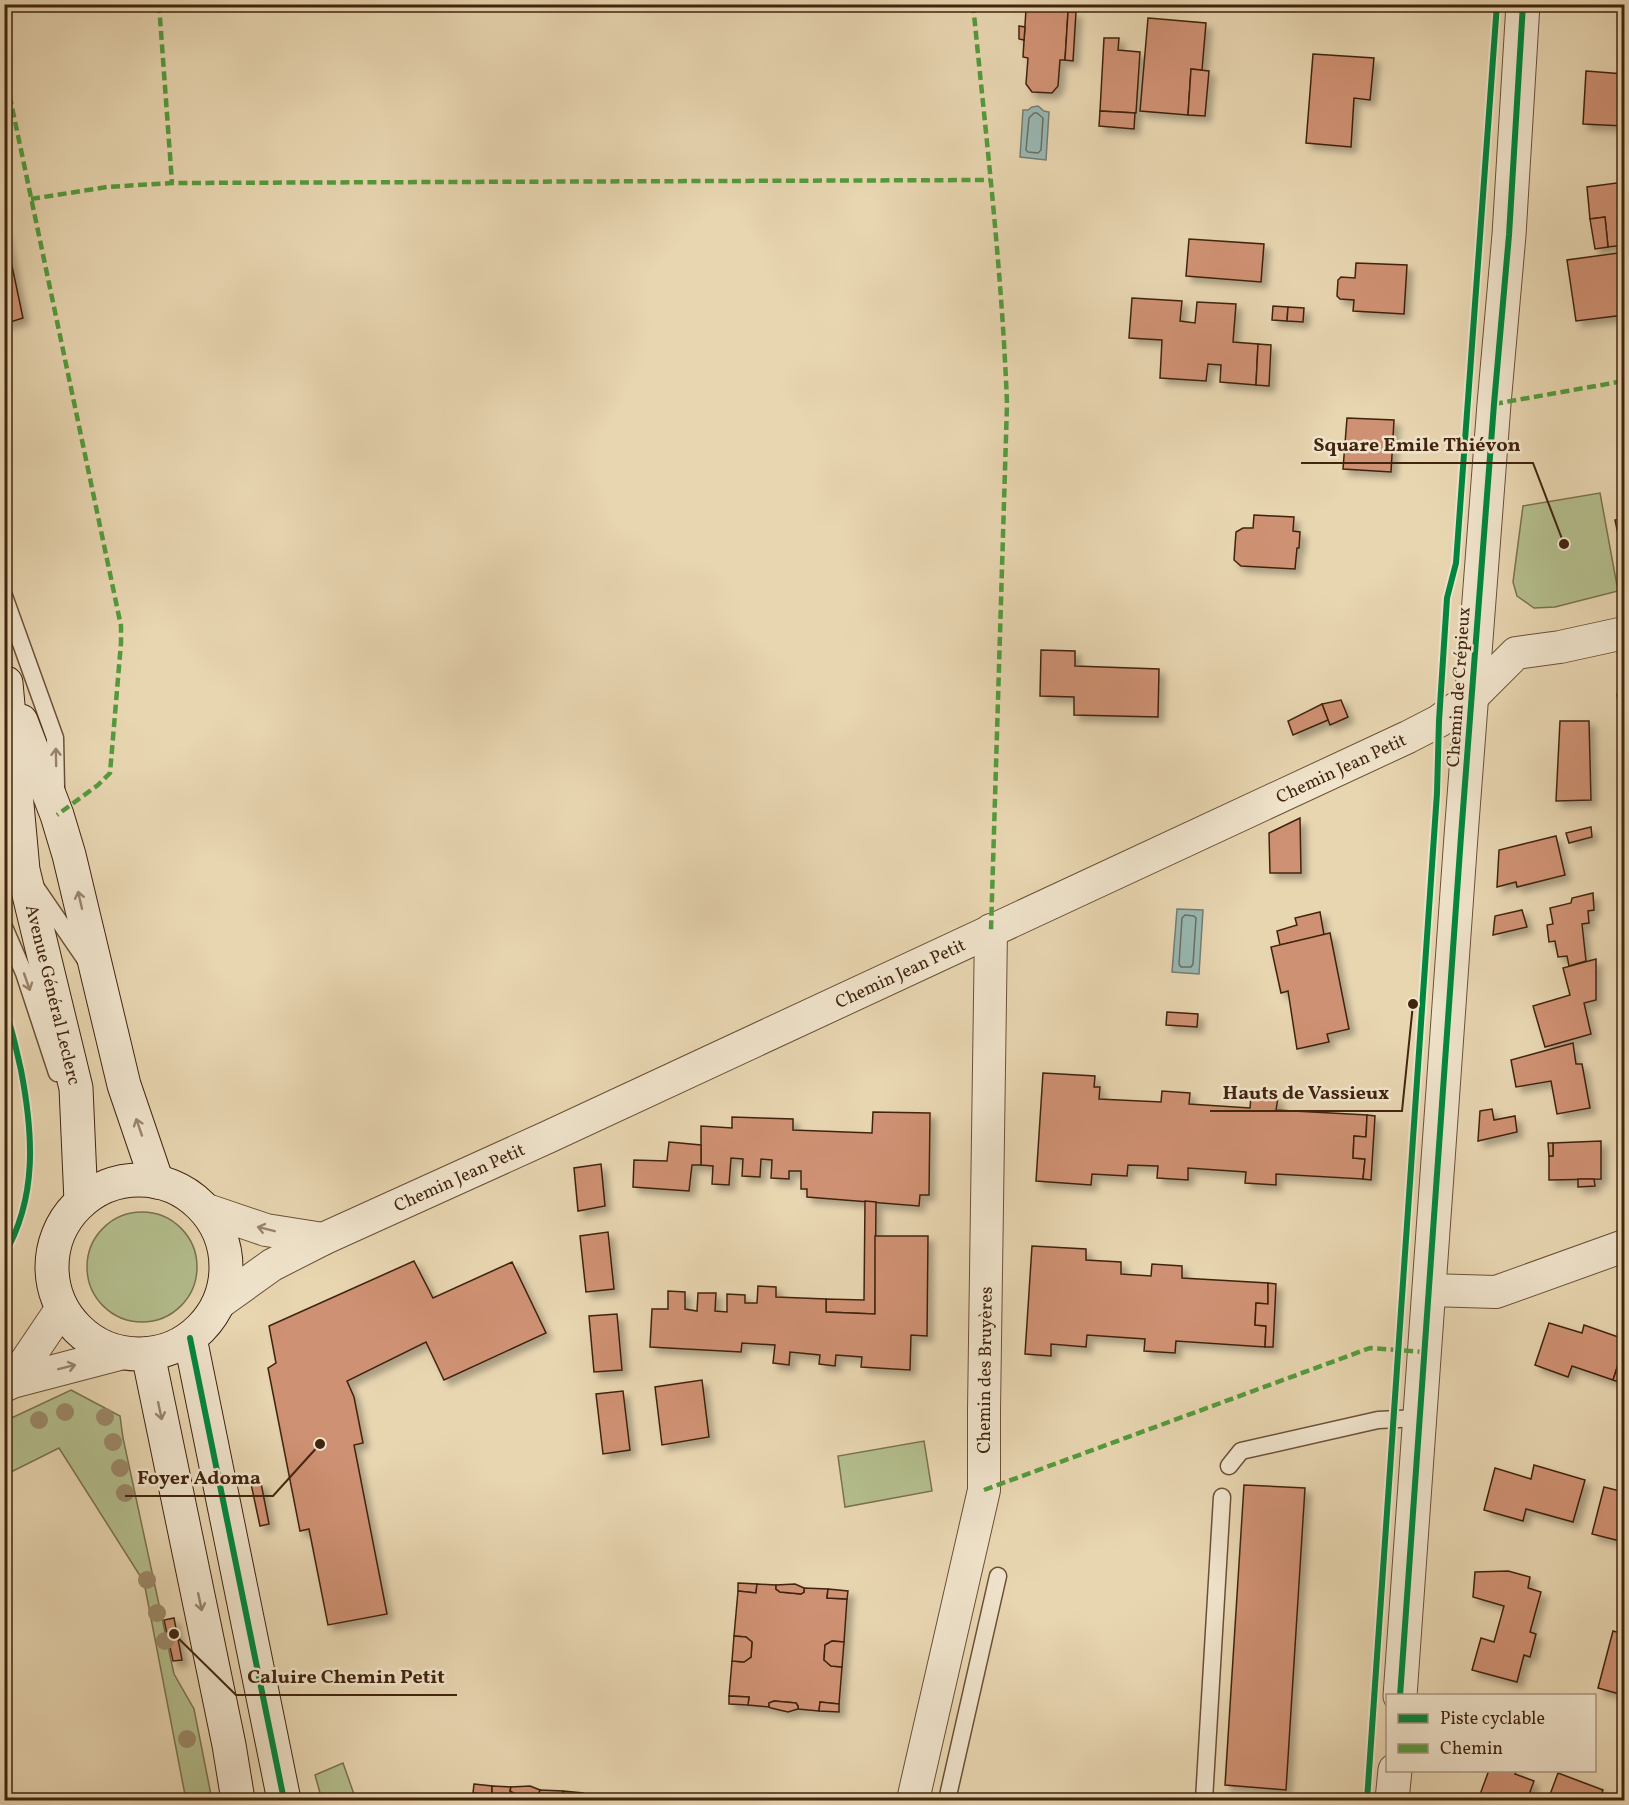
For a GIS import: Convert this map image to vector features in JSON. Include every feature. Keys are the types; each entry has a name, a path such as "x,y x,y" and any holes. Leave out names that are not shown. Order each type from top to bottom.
{"main road":[{"name":"Chemin de Crépieux","path":"1400,1694 1472,697 1509,234 1523,4"},
{"name":"Avenue Général Leclerc","path":"5,681 57,815 69,855 124,1085 157,1182"},
{"name":"Avenue Général Leclerc","path":"5,681 23,870 76,1088 81,1202"},
{"path":"130,1180 157,1182 183,1192 204,1209 218,1232 225,1258 225,1281 219,1303 207,1322 190,1338 170,1349 135,1354 99,1345 78,1330 62,1308 53,1283 52,1257 57,1236 68,1217 81,1202 104,1187 130,1180"},
{"path":"190,1338 284,1800"},
{"path":"135,1354 222,1711 238,1800"},
{"path":"1392,1800 1395,1772"}],"street":[{"name":"Chemin Jean Petit","path":"219,1303 272,1265 323,1239 570,1127 1408,737 1439,721 1472,697 1516,653 1624,633"},
{"name":"Chemin des Bruyères","path":"914,1800 984,1490 991,930"},
{"path":"204,1209 266,1230 323,1239"},
{"path":"1429,1290 1496,1292 1616,1258"},
{"path":"8,1384 62,1308"},
{"path":"8,1384 135,1354"}],"lane":[{"path":"4,596 55,738 57,815"},
{"path":"4,843 98,977"},
{"path":"4,927 24,973 80,1146"},
{"path":"1229,1467 1241,1451 1378,1420 1419,1418"},
{"path":"1204,1800 1222,1497"},
{"path":"947,1800 998,1576"}],"green space":[{"path":"1600,493 1618,591 1555,607 1534,608 1517,596 1513,582 1523,506"},
{"path":"142,1212 163,1216 181,1228 193,1246 197,1267 193,1288 181,1306 163,1318 142,1322 121,1318 103,1306 91,1288 87,1267 91,1246 103,1228 121,1216"},
{"path":"71,1390 120,1416 174,1674 194,1709 212,1800 186,1800 144,1582 59,1448 5,1475 5,1421"},
{"path":"924,1441 932,1491 845,1507 838,1456"},
{"path":"343,1763 356,1800 322,1800 315,1775"}],"water":[{"path":"1038,106 1049,112 1046,160 1020,157 1023,110"},
{"path":"1177,909 1203,910 1199,974 1172,972"}],"building":[{"path":"1028,4 1066,4 1068,12 1065,60 1060,60 1058,86 1052,93 1032,92 1026,84 1028,58 1023,57"},
{"path":"1068,12 1076,12 1073,61 1065,60"},
{"path":"1148,18 1206,23 1202,70 1191,69 1188,115 1140,111"},
{"path":"1019,26 1025,27 1024,40 1019,39"},
{"path":"1104,38 1119,38 1118,50 1140,52 1136,113 1100,111"},
{"path":"1313,54 1374,58 1370,100 1354,98 1351,147 1306,143"},
{"path":"1191,69 1209,71 1205,116 1188,115"},
{"path":"1586,71 1624,74 1624,126 1583,124"},
{"path":"1100,111 1135,113 1134,129 1099,126"},
{"path":"1624,182 1624,245 1608,247 1605,217 1590,219 1587,187"},
{"path":"1605,217 1608,247 1595,249 1590,219"},
{"path":"4,228 23,318 4,324"},
{"path":"1189,239 1264,244 1261,282 1186,276"},
{"path":"1618,253 1624,315 1576,321 1567,260"},
{"path":"1356,263 1407,265 1404,314 1353,311 1354,300 1340,299 1337,296 1338,280 1341,277 1355,278"},
{"path":"1132,298 1182,301 1180,321 1195,323 1197,302 1236,304 1233,342 1258,344 1256,385 1220,382 1221,365 1208,364 1206,381 1160,378 1162,340 1129,338"},
{"path":"1273,306 1288,307 1287,321 1272,320"},
{"path":"1288,307 1304,308 1303,322 1287,321"},
{"path":"1258,344 1271,345 1269,386 1256,385"},
{"path":"1347,418 1394,420 1391,472 1343,469"},
{"path":"1254,515 1294,517 1293,531 1300,532 1295,569 1241,566 1234,560 1236,532 1243,528 1253,528"},
{"path":"1624,518 1624,562 1615,520"},
{"path":"1041,650 1075,651 1075,666 1159,669 1158,717 1074,715 1074,697 1040,696"},
{"path":"1624,693 1624,740 1617,694"},
{"path":"1341,700 1348,717 1330,725 1322,704"},
{"path":"1322,704 1328,720 1293,735 1288,721"},
{"path":"1560,721 1589,721 1591,800 1556,801"},
{"path":"1618,766 1624,766 1624,839 1622,839"},
{"path":"1300,818 1301,873 1270,873 1269,833"},
{"path":"1591,827 1592,837 1569,843 1566,833"},
{"path":"1556,836 1565,875 1517,887 1516,882 1497,887 1499,850"},
{"path":"1593,893 1594,910 1588,911 1589,923 1582,924 1586,961 1569,966 1567,956 1558,957 1555,941 1549,942 1547,925 1553,924 1550,908 1571,903 1572,898"},
{"path":"1522,910 1527,927 1493,935 1495,916"},
{"path":"1320,912 1324,935 1280,945 1277,931 1297,925 1295,918"},
{"path":"1330,933 1349,1029 1327,1034 1329,1042 1297,1049 1288,991 1281,993 1271,947"},
{"path":"1596,959 1596,1000 1584,1003 1591,1034 1545,1047 1533,1006 1570,995 1563,968"},
{"path":"1167,1012 1198,1014 1197,1027 1166,1025"},
{"path":"1573,1043 1576,1064 1582,1064 1590,1108 1557,1114 1551,1081 1516,1087 1511,1060"},
{"path":"1043,1073 1095,1076 1094,1087 1100,1087 1099,1099 1161,1102 1162,1091 1190,1093 1189,1104 1250,1108 1251,1096 1278,1098 1276,1110 1367,1115 1366,1137 1354,1136 1353,1158 1365,1159 1363,1179 1276,1174 1276,1185 1245,1183 1246,1172 1188,1168 1188,1180 1157,1178 1158,1166 1128,1165 1127,1176 1092,1174 1091,1185 1036,1181"},
{"path":"1492,1109 1494,1120 1515,1116 1517,1132 1478,1141 1480,1111"},
{"path":"873,1112 930,1113 929,1195 920,1195 919,1206 807,1197 807,1189 801,1189 801,1171 789,1171 789,1179 771,1178 772,1160 761,1159 760,1177 742,1176 743,1159 731,1158 729,1185 712,1184 713,1166 701,1165 701,1126 732,1128 732,1117 793,1119 793,1130 872,1133"},
{"path":"1367,1115 1375,1116 1371,1180 1363,1179 1365,1159 1353,1158 1354,1136 1366,1137"},
{"path":"1601,1141 1601,1179 1549,1180 1549,1156 1553,1156 1553,1143"},
{"path":"669,1142 701,1145 701,1165 692,1165 689,1191 633,1187 634,1160 667,1161"},
{"path":"1548,1143 1553,1143 1553,1156 1549,1156"},
{"path":"601,1164 605,1206 578,1211 574,1168"},
{"path":"1578,1179 1594,1179 1595,1186 1578,1187"},
{"path":"865,1201 876,1202 875,1314 826,1312 826,1299 864,1300"},
{"path":"608,1232 614,1289 586,1292 580,1236"},
{"path":"875,1236 928,1236 927,1336 911,1335 910,1370 861,1367 862,1357 836,1355 835,1366 819,1364 820,1355 790,1352 789,1365 773,1363 775,1345 742,1343 741,1352 650,1347 652,1309 668,1309 668,1291 685,1292 685,1309 697,1311 698,1293 716,1293 715,1311 727,1312 727,1294 745,1295 745,1303 757,1303 758,1286 776,1287 776,1297 826,1299 826,1312 875,1314"},
{"path":"1032,1246 1086,1249 1086,1260 1121,1262 1121,1274 1151,1276 1152,1264 1182,1266 1182,1278 1268,1283 1268,1304 1256,1303 1255,1325 1266,1326 1265,1347 1176,1341 1175,1353 1144,1351 1145,1339 1087,1335 1086,1347 1051,1344 1051,1356 1025,1354"},
{"path":"414,1261 433,1298 512,1262 546,1333 444,1380 426,1342 347,1381 354,1397 363,1443 354,1445 387,1614 328,1625 309,1529 300,1531 268,1368 276,1363 269,1326"},
{"path":"1268,1283 1276,1284 1273,1347 1265,1347 1266,1326 1255,1325 1256,1303 1268,1304"},
{"path":"617,1314 622,1370 594,1372 589,1316"},
{"path":"1549,1323 1582,1333 1584,1325 1624,1339 1624,1346 1613,1380 1572,1366 1568,1377 1535,1365"},
{"path":"1624,1351 1624,1384 1613,1380"},
{"path":"702,1380 709,1437 662,1445 655,1387"},
{"path":"623,1391 630,1450 603,1454 596,1394"},
{"path":"1534,1465 1585,1480 1573,1522 1526,1509 1523,1521 1484,1510 1495,1468 1531,1479"},
{"path":"261,1483 269,1524 260,1526 251,1484"},
{"path":"1244,1485 1305,1488 1286,1790 1225,1785"},
{"path":"1604,1487 1624,1492 1624,1542 1592,1534"},
{"path":"1508,1571 1530,1577 1528,1588 1541,1592 1530,1632 1536,1634 1530,1657 1524,1655 1517,1682 1472,1670 1481,1638 1494,1642 1504,1606 1473,1597 1475,1572"},
{"path":"738,1583 757,1584 756,1593 738,1591"},
{"path":"757,1584 776,1585 776,1589 780,1592 801,1594 804,1588 828,1589 827,1598 847,1599 844,1642 832,1641 825,1645 824,1660 831,1666 842,1667 839,1704 820,1702 819,1711 798,1709 796,1703 774,1701 769,1703 769,1707 748,1705 749,1697 729,1696 732,1661 744,1662 751,1657 752,1642 746,1637 734,1636 738,1591 756,1593"},
{"path":"795,1584 804,1588 804,1592 801,1594 780,1592 776,1589 776,1585"},
{"path":"828,1589 848,1591 847,1599 827,1598"},
{"path":"174,1618 182,1660 173,1661 164,1620"},
{"path":"1613,1631 1624,1634 1623,1695 1598,1688"},
{"path":"734,1636 746,1637 752,1642 751,1657 744,1662 732,1661"},
{"path":"832,1641 844,1642 842,1667 831,1666 824,1660 825,1645"},
{"path":"729,1696 749,1697 748,1705 729,1704"},
{"path":"774,1701 796,1703 798,1709 788,1712 769,1707 769,1703"},
{"path":"820,1702 839,1704 839,1712 819,1711"},
{"path":"1488,1772 1516,1772 1515,1774 1534,1781 1527,1800 1478,1800"},
{"path":"1558,1773 1603,1790 1599,1800 1548,1800"},
{"path":"474,1784 492,1786 492,1795 473,1793"},
{"path":"492,1786 511,1787 510,1791 515,1794 536,1796 540,1790 563,1791 562,1799 577,1800 472,1800 473,1793 492,1795"},
{"path":"530,1786 540,1790 536,1796 515,1794 510,1791 511,1787"},
{"path":"563,1791 583,1793 582,1800 562,1799"}],"marked path":[{"path":"159,4 172,183"},
{"path":"973,4 997,254 1007,404 991,930"},
{"path":"4,69 121,626 110,773 98,785 57,815"},
{"path":"31,199 107,187 172,183 990,180"},
{"path":"1494,404 1624,381"},
{"path":"984,1490 1370,1348 1424,1352"}],"cycle path":[{"path":"1367,1800 1437,793 1447,598 1456,563 1497,4"},
{"path":"1400,1694 1461,836 1509,235 1523,4"},
{"path":"4,1007 21,1070 30,1141 30,1164 23,1210 4,1255"},
{"path":"190,1338 284,1800"}],"place":[{"name":"Square Emile Thiévon","path":"1564,544"},
{"name":"Hauts de Vassieux","path":"1413,1004"},
{"name":"Foyer Adoma","path":"320,1444"},
{"name":"Caluire Chemin Petit","path":"174,1634"}]}
